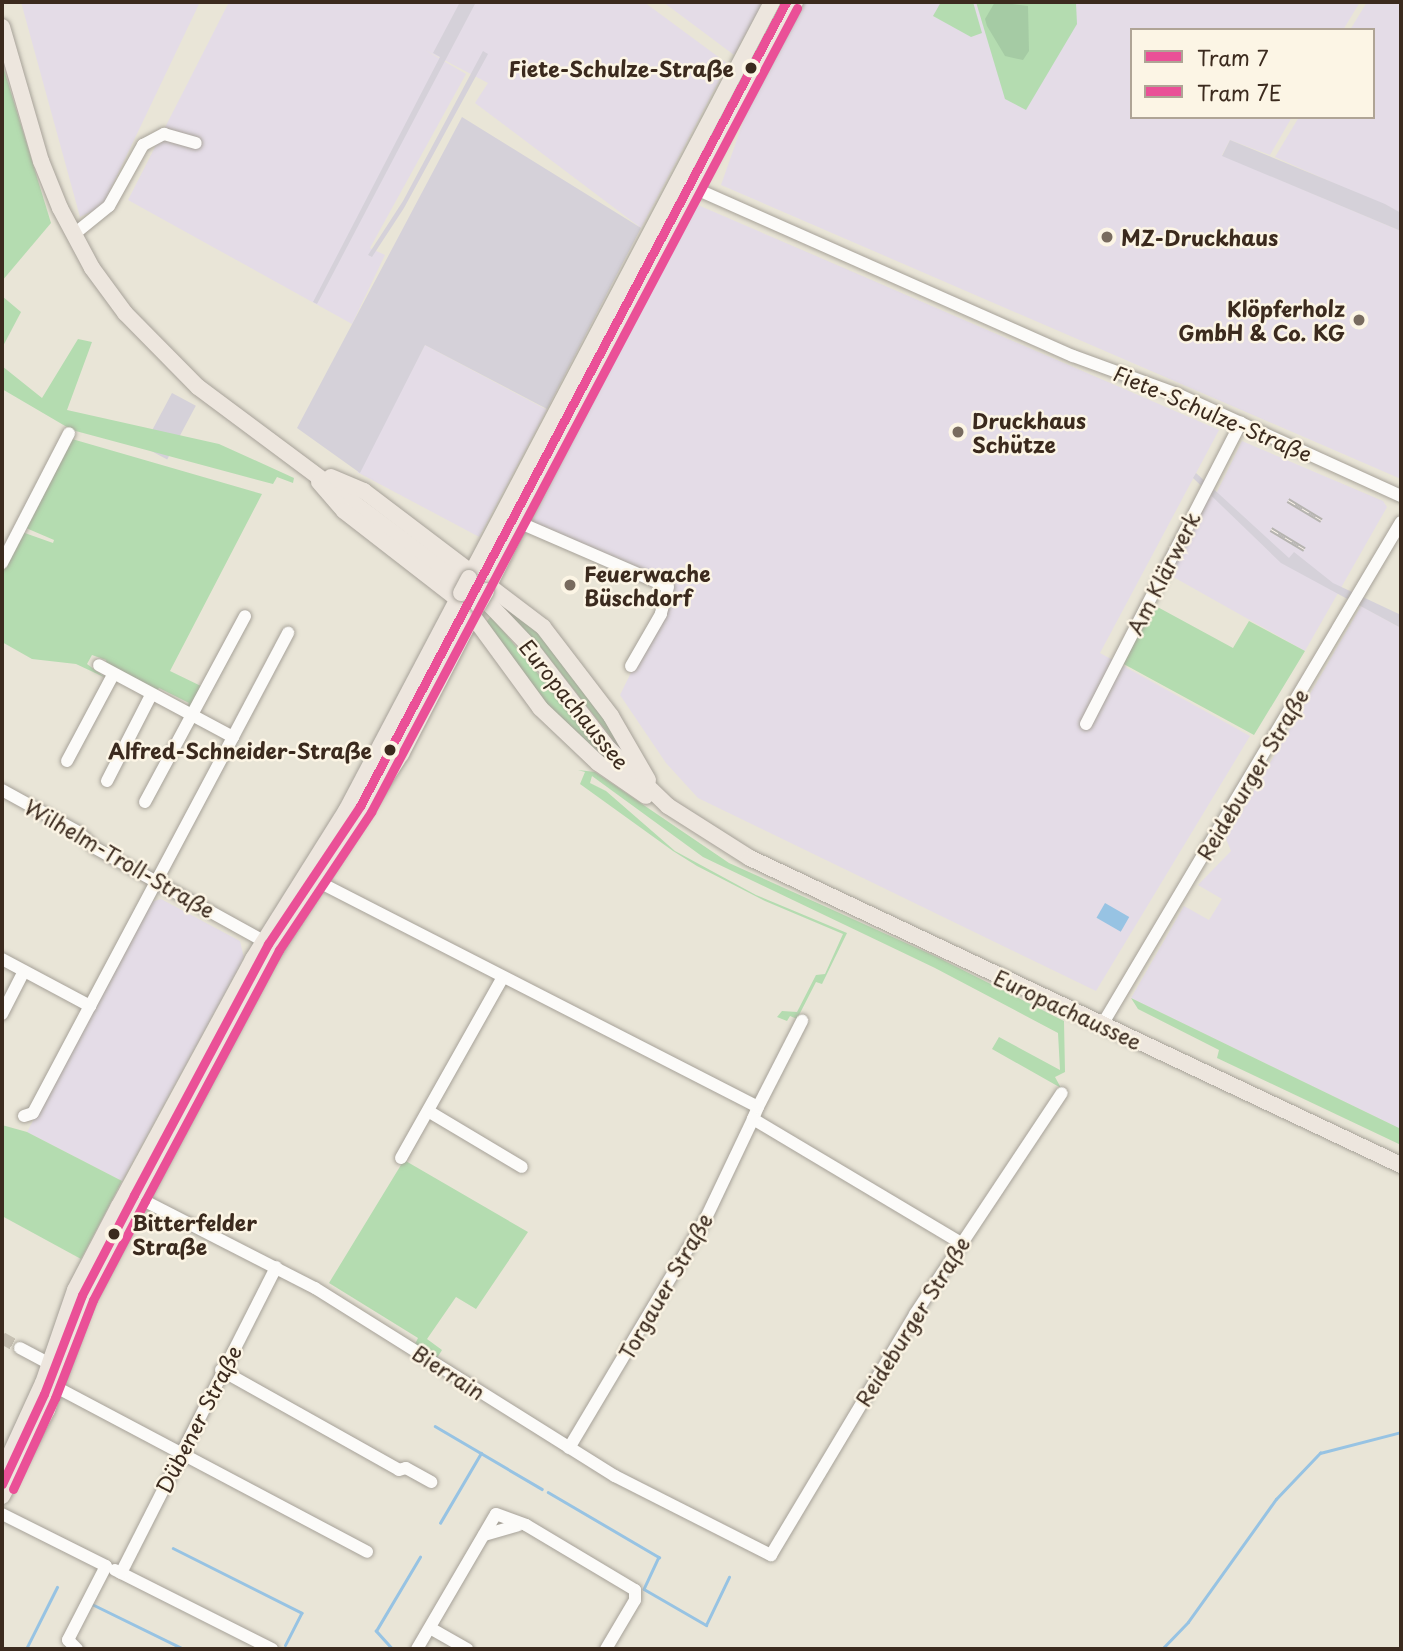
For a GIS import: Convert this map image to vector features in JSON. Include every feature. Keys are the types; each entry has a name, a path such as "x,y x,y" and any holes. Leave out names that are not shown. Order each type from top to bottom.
{"main road":[{"path":"2,1472 56,1367 75,1290 134,1195 270,944 311,877 470,574 556,418 677,180 772,2"},
{"path":"311,877 401,754 518,522 795,2"},
{"name":"Europachaussee","path":"2,27 41,161 73,235 125,313 171,363 490,605 530,646 615,756 668,806 750,858 1401,1165"},
{"path":"309,469 363,491 470,574 481,598 491,642 540,708 581,749 617,778 668,806"},
{"path":"309,469 344,511 459,595 481,598 551,635 611,716 640,768 668,806"},
{"path":"453,652 473,640 491,642"},
{"path":"2,1496 56,1387 56,1367"}],"street":[{"path":"73,235 109,206 143,145 164,134 195,143"},
{"name":"Fiete-Schulze-Straße","path":"677,180 1064,352 1241,422 1401,496"},
{"name":"Am Klärwerk","path":"1086,724 1241,422"},
{"path":"2,563 69,433"},
{"path":"518,522 668,587 661,614 631,666"},
{"name":"Reideburger Straße","path":"1101,1025 1401,522"},
{"path":"145,802 245,616"},
{"path":"24,1116 33,1113 288,633"},
{"path":"99,665 113,675 233,737"},
{"path":"68,761 113,675"},
{"path":"107,781 151,695"},
{"name":"Wilhelm-Troll-Straße","path":"2,790 270,944"},
{"path":"311,877 755,1113 961,1243"},
{"path":"2,959 90,1006"},
{"path":"2,1014 24,971"},
{"path":"401,1158 502,979"},
{"name":"Torgauer Straße","path":"569,1448 706,1218 802,1021"},
{"name":"Reideburger Straße","path":"771,1555 961,1243 1062,1093"},
{"path":"428,1111 522,1167"},
{"name":"Bierrain","path":"134,1195 276,1267 569,1448 771,1555"},
{"name":"Dübener Straße","path":"121,1573 221,1370 276,1267"},
{"path":"20,1348 56,1367"},
{"path":"221,1370 399,1470 406,1468 431,1482"},
{"path":"56,1387 367,1552"},
{"path":"2,1514 272,1649"},
{"path":"417,1649 484,1535 526,1525 635,1590 635,1600 606,1649"},
{"path":"77,1649 68,1640 106,1566"},
{"path":"430,1628 467,1649"}],"shaded area":[{"path":"21,2 200,2 102,207 80,217"},
{"path":"229,2 644,2 728,64 641,228 475,103 488,83 425,50 466,74 370,248 385,255 352,324 128,200"},
{"path":"460,2 476,2 317,304 313,302 440,57 433,53"},
{"path":"663,2 763,2 734,55"},
{"path":"804,2 1360,2 1344,28 1130,28 1130,119 1291,119 1270,155 1230,140 1222,155 1401,231 1401,479 721,185 748,108"},
{"path":"1367,2 1401,2 1401,213 1275,157 1298,119 1375,119 1375,28 1351,28"},
{"path":"483,51 488,54 404,208 372,257 368,255 403,201"},
{"path":"462,117 641,228 547,409 425,345 360,473 297,428"},
{"path":"1230,140 1385,204 1401,213 1401,231 1222,156"},
{"path":"698,205 1219,430 1100,653 1250,736 1096,991 698,798 666,763 620,695 672,589 529,527 676,238"},
{"path":"425,345 547,410 479,537 357,472"},
{"path":"172,393 196,406 167,460 143,447"},
{"path":"1242,441 1383,501 1387,507 1305,651 1168,574 1206,495 1216,494"},
{"path":"1196,473 1289,558 1294,552 1333,583 1401,615 1401,628 1281,563 1193,478"},
{"path":"1361,606 1401,628 1401,1129 1131,998 1184,906 1209,920 1222,899 1198,885 1231,851 1226,839"},
{"path":"161,899 240,941 244,958 122,1181 27,1132 151,902"}],"green space":[{"path":"941,2 973,2 982,33 971,37 933,16"},
{"path":"976,2 1076,3 1077,24 1026,110 1005,99"},
{"path":"995,2 1028,6 1029,51 1023,60 1005,56 987,26 985,19"},
{"path":"2,63 51,223 2,281"},
{"path":"2,296 21,312 2,348"},
{"path":"78,339 92,342 67,410 219,444 294,478 293,483 277,477 273,484 72,430 2,389 2,366 42,398"},
{"path":"72,439 262,494 170,671 205,688 193,710 186,709 189,703 159,688 155,693 107,669 106,660 92,655 87,664 106,678 76,664 32,659 2,642 2,570 22,532 53,543 54,540 26,528"},
{"path":"492,597 558,648 640,774 539,645"},
{"path":"1152,604 1233,648 1249,621 1305,651 1254,735 1120,662"},
{"path":"491,616 580,725 638,787 561,725 484,625"},
{"path":"578,770 595,772 729,863 937,957 1064,1021 1065,1072 1055,1077 1061,1088 992,1049 999,1037 1060,1070 1058,1033 935,968 703,857 592,776 590,783 606,791 675,851 756,895 847,933 822,984 816,982 797,1019 790,1016 787,1021 777,1017 782,1011 797,1012 816,975 825,974 843,934 765,901 697,866 673,851 580,784 585,772"},
{"path":"1131,998 1401,1129 1401,1145 1217,1058 1219,1050 1138,1009"},
{"path":"2,1125 27,1132 122,1181 81,1259 2,1216"},
{"path":"404,1160 528,1232 476,1309 456,1297 427,1339 442,1350 437,1358 415,1344 418,1338 329,1283"}],"water":[{"path":"1105,903 1129,917 1121,932 1096,918"}],"waterway":[{"path":"435,1426 542,1489"},
{"path":"1162,1649 1188,1622 1276,1499 1320,1453 1401,1432"},
{"path":"440,1523 481,1453"},
{"path":"548,1492 659,1557 644,1589 706,1625 729,1577"},
{"path":"173,1548 302,1613 286,1645"},
{"path":"392,1649 376,1631 420,1557"},
{"path":"26,1649 57,1587"},
{"path":"92,1604 184,1649"}],"tunnel":[{"path":"2,1338 20,1348"}],"railway":[{"path":"1288,500 1321,520"},
{"path":"1271,529 1304,549"}],"tram line":[{"name":"7","path":"2,1484 44,1394 82,1295 134,1195 268,944 360,806 786,2"},
{"name":"7E","path":"13,1489 55,1398 93,1300 145,1201 279,950 371,812 797,8"}],"place":[{"name":"Fiete-Schulze-Straße","path":"751,68"},
{"name":"MZ-Druckhaus","path":"1107,237"},
{"name":"Klöpferholz GmbH & Co. KG","path":"1359,320"},
{"name":"Druckhaus Schütze","path":"958,432"},
{"name":"Feuerwache Büschdorf","path":"570,585"},
{"name":"Alfred-Schneider-Straße","path":"390,750"},
{"name":"Bitterfelder Straße","path":"114,1234"}]}
